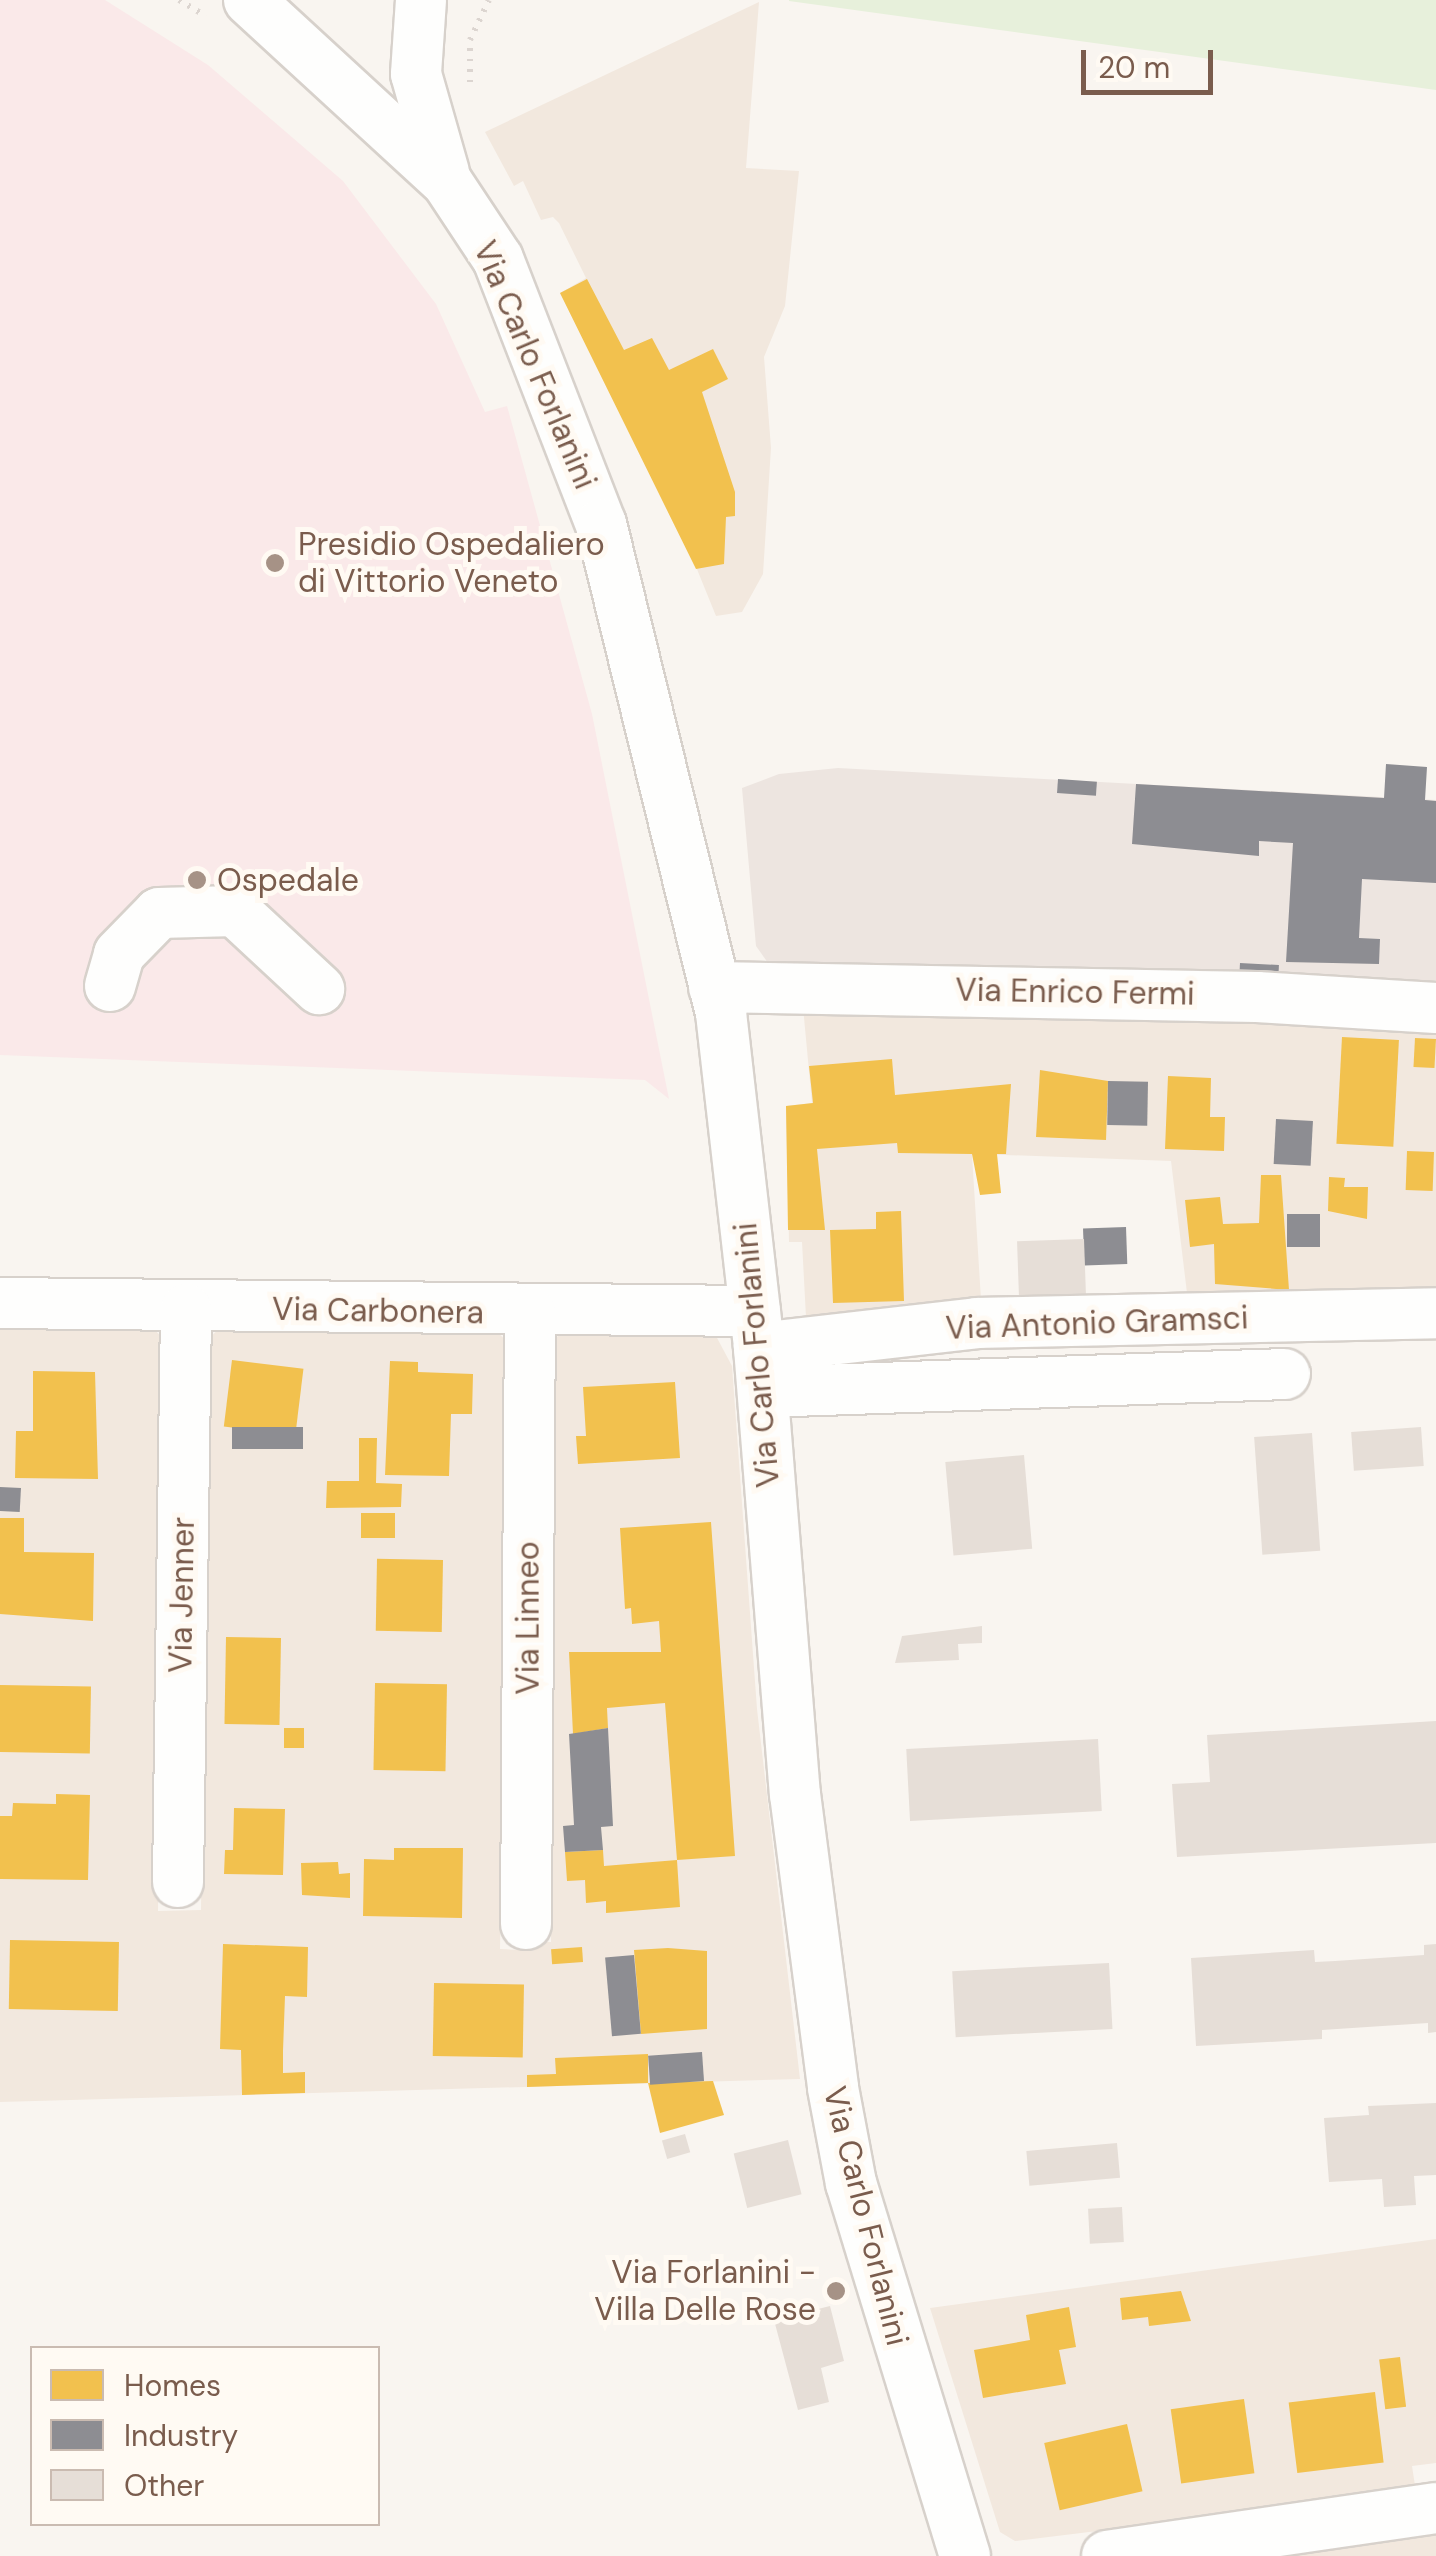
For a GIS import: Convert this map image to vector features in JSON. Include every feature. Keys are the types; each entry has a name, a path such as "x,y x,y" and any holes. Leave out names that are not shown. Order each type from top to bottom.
{"street":[{"name":"Via Carlo Forlanini","path":"249,0 447,182 498,259 602,524 714,986 759,1350 795,1794 833,2088 851,2183 965,2556"},
{"name":"Via Carlo Forlanini","path":"421,0 416,74 447,182"},
{"path":"110,986 119,954 159,913 235,911 319,989"},
{"name":"Via Enrico Fermi","path":"714,986 1238,996 1436,1008"},
{"name":"Via Carbonera","path":"0,1304 530,1312 759,1350"},
{"name":"Via Jenner","path":"178,1882 186,1308"},
{"name":"Via Linneo","path":"526,1924 530,1312"},
{"name":"Via Antonio Gramsci","path":"759,1350 977,1323 1436,1313"},
{"path":"759,1350 1285,1374"},
{"path":"1107,2556 1436,2508"}],"path":[{"path":"470,89 470,40 489,0"}],"shaded area":[{"name":"Presidio Ospedaliero di Vittorio Veneto","path":"0,0 105,0 208,65 343,181 436,304 485,412 507,406 592,714 669,1099 645,1080 0,1055"},
{"path":"759,2 746,168 799,171 785,306 764,357 771,448 763,574 742,612 716,616 679,525 560,293 586,278 559,223 553,217 541,220 523,181 514,186 485,132"},
{"path":"838,768 1436,800 1436,987 768,963 756,946 742,788 779,774"},
{"path":"803,1007 1436,1023 1436,1320 1191,1326 1171,1161 979,1154 972,1155 983,1332 807,1336 802,1242 789,1242 786,1106 812,1103"},
{"path":"0,1325 154,1329 167,1343 158,1911 201,1910 206,1341 220,1328 496,1331 510,1344 500,1949 518,1950 524,1941 551,1942 549,1345 563,1331 716,1336 732,1366 757,1709 800,2079 0,2102"},
{"path":"1436,2239 1436,2463 1412,2466 1416,2492 1015,2541 1000,2532 930,2308"},
{"path":"1436,2530 1436,2556 1248,2556"}],"green space":[{"path":"789,0 1436,0 1436,90 789,1"}],"building: Homes":[{"path":"587,279 624,350 652,338 669,370 713,349 728,379 702,392 735,492 735,516 726,517 724,564 696,569 560,293"},
{"path":"1342,1037 1399,1040 1393,1147 1336,1144"},
{"path":"1415,1038 1436,1039 1434,1068 1413,1067"},
{"path":"892,1059 895,1095 1011,1084 1006,1154 997,1154 1001,1193 980,1195 972,1154 898,1153 897,1143 817,1149 825,1230 788,1230 786,1106 813,1103 809,1066"},
{"path":"1040,1070 1108,1081 1106,1140 1036,1137"},
{"path":"1168,1076 1211,1078 1210,1117 1225,1117 1224,1151 1165,1149"},
{"path":"1407,1151 1434,1152 1433,1191 1406,1190"},
{"path":"1261,1175 1281,1175 1289,1290 1215,1284 1214,1244 1190,1247 1185,1200 1220,1197 1223,1224 1259,1223"},
{"path":"1329,1177 1345,1178 1344,1187 1368,1187 1367,1219 1328,1211"},
{"path":"901,1211 904,1301 833,1303 830,1230 876,1229 876,1212"},
{"path":"232,1360 303,1369 295,1435 224,1427"},
{"path":"390,1361 418,1362 418,1372 473,1374 472,1414 451,1414 449,1476 385,1475"},
{"path":"33,1371 95,1372 98,1479 15,1478 16,1431 33,1431"},
{"path":"675,1382 680,1458 578,1464 576,1436 586,1436 583,1387"},
{"path":"359,1438 377,1438 376,1483 402,1484 401,1507 326,1508 327,1481 359,1481"},
{"path":"361,1513 395,1513 395,1538 361,1538"},
{"path":"0,1518 24,1518 24,1552 94,1553 93,1621 0,1614"},
{"path":"711,1522 735,1856 677,1860 665,1703 607,1708 608,1728 573,1734 569,1652 661,1652 659,1621 632,1624 631,1608 625,1609 620,1528"},
{"path":"377,1559 443,1560 442,1632 376,1631"},
{"path":"226,1637 281,1638 279,1725 224,1724"},
{"path":"375,1683 447,1684 445,1771 373,1770"},
{"path":"0,1685 91,1687 90,1754 0,1752"},
{"path":"284,1728 304,1728 304,1748 284,1748"},
{"path":"56,1794 90,1795 88,1880 0,1879 0,1816 12,1816 13,1803 56,1804"},
{"path":"234,1808 285,1809 283,1875 224,1874 225,1850 233,1850"},
{"path":"394,1848 463,1848 462,1918 363,1916 364,1859 394,1860"},
{"path":"603,1850 604,1866 677,1860 680,1907 606,1913 606,1901 586,1903 585,1880 567,1881 565,1852"},
{"path":"338,1862 339,1874 350,1873 350,1898 302,1895 301,1863"},
{"path":"10,1940 119,1942 118,2011 9,2009"},
{"path":"223,1944 308,1947 307,1997 285,1996 283,2051 283,2073 305,2072 305,2093 242,2095 241,2050 220,2049"},
{"path":"582,1947 583,1962 552,1964 551,1949"},
{"path":"634,1950 707,1951 707,2029 641,2034"},
{"path":"434,1983 524,1985 523,2058 433,2056"},
{"path":"648,2054 648,2083 527,2087 527,2075 556,2074 555,2058"},
{"path":"713,2081 724,2115 660,2133 648,2083"},
{"path":"1181,2291 1191,2321 1149,2326 1148,2317 1122,2320 1120,2298"},
{"path":"1069,2307 1076,2347 1059,2350 1066,2384 983,2398 974,2350 1030,2340 1026,2315"},
{"path":"1400,2357 1406,2407 1385,2409 1379,2360"},
{"path":"1375,2392 1384,2462 1297,2473 1289,2403"},
{"path":"1244,2399 1254,2473 1181,2484 1171,2409"},
{"path":"1127,2424 1143,2491 1060,2510 1044,2443"}],"building: Industry":[{"path":"1386,764 1427,767 1425,800 1436,801 1436,883 1362,879 1359,938 1380,939 1379,964 1286,962 1293,843 1259,841 1259,856 1132,844 1136,784 1384,798"},
{"path":"1058,779 1097,782 1096,796 1057,793"},
{"path":"1240,963 1279,965 1278,978 1239,976"},
{"path":"1108,1081 1148,1082 1147,1126 1107,1125"},
{"path":"1276,1119 1313,1121 1311,1166 1274,1164"},
{"path":"1287,1214 1320,1214 1320,1247 1287,1247"},
{"path":"1126,1227 1127,1264 1084,1265 1083,1229"},
{"path":"232,1427 303,1427 303,1449 232,1449"},
{"path":"0,1487 21,1488 20,1512 0,1511"},
{"path":"608,1728 613,1826 601,1827 603,1850 565,1852 563,1826 574,1825 569,1734"},
{"path":"634,1955 641,2034 612,2036 605,1958"},
{"path":"702,2052 704,2081 650,2085 648,2056"}],"building: Other":[{"path":"1084,1239 1086,1296 1019,1298 1017,1241"},
{"path":"1421,1427 1424,1466 1354,1471 1351,1432"},
{"path":"1312,1433 1320,1551 1262,1555 1254,1437"},
{"path":"1024,1455 1032,1549 953,1556 945,1462"},
{"path":"982,1626 982,1643 958,1644 959,1660 895,1663 902,1636"},
{"path":"1436,1721 1436,1843 1177,1857 1172,1784 1210,1782 1207,1735"},
{"path":"1098,1739 1102,1811 910,1821 906,1749"},
{"path":"1436,1944 1436,2032 1428,2033 1428,2023 1322,2030 1322,2039 1196,2046 1191,1958 1314,1950 1315,1962 1335,1961 1424,1955 1424,1945"},
{"path":"1109,1963 1112,2029 956,2037 952,1971"},
{"path":"1436,2103 1436,2175 1414,2176 1416,2205 1384,2207 1382,2179 1329,2182 1324,2118 1369,2115 1368,2106"},
{"path":"685,2134 690,2152 667,2159 662,2141"},
{"path":"788,2140 802,2194 747,2208 734,2154"},
{"path":"1117,2143 1120,2178 1029,2186 1026,2151"},
{"path":"1122,2207 1124,2242 1090,2244 1088,2209"},
{"path":"830,2306 844,2361 821,2368 829,2402 798,2410 774,2320"}],"place":[{"name":"Presidio Ospedaliero di Vittorio Veneto","path":"275,563"},
{"name":"Ospedale","path":"197,880"},
{"name":"Via Forlanini - Villa Delle Rose","path":"836,2291"}]}
